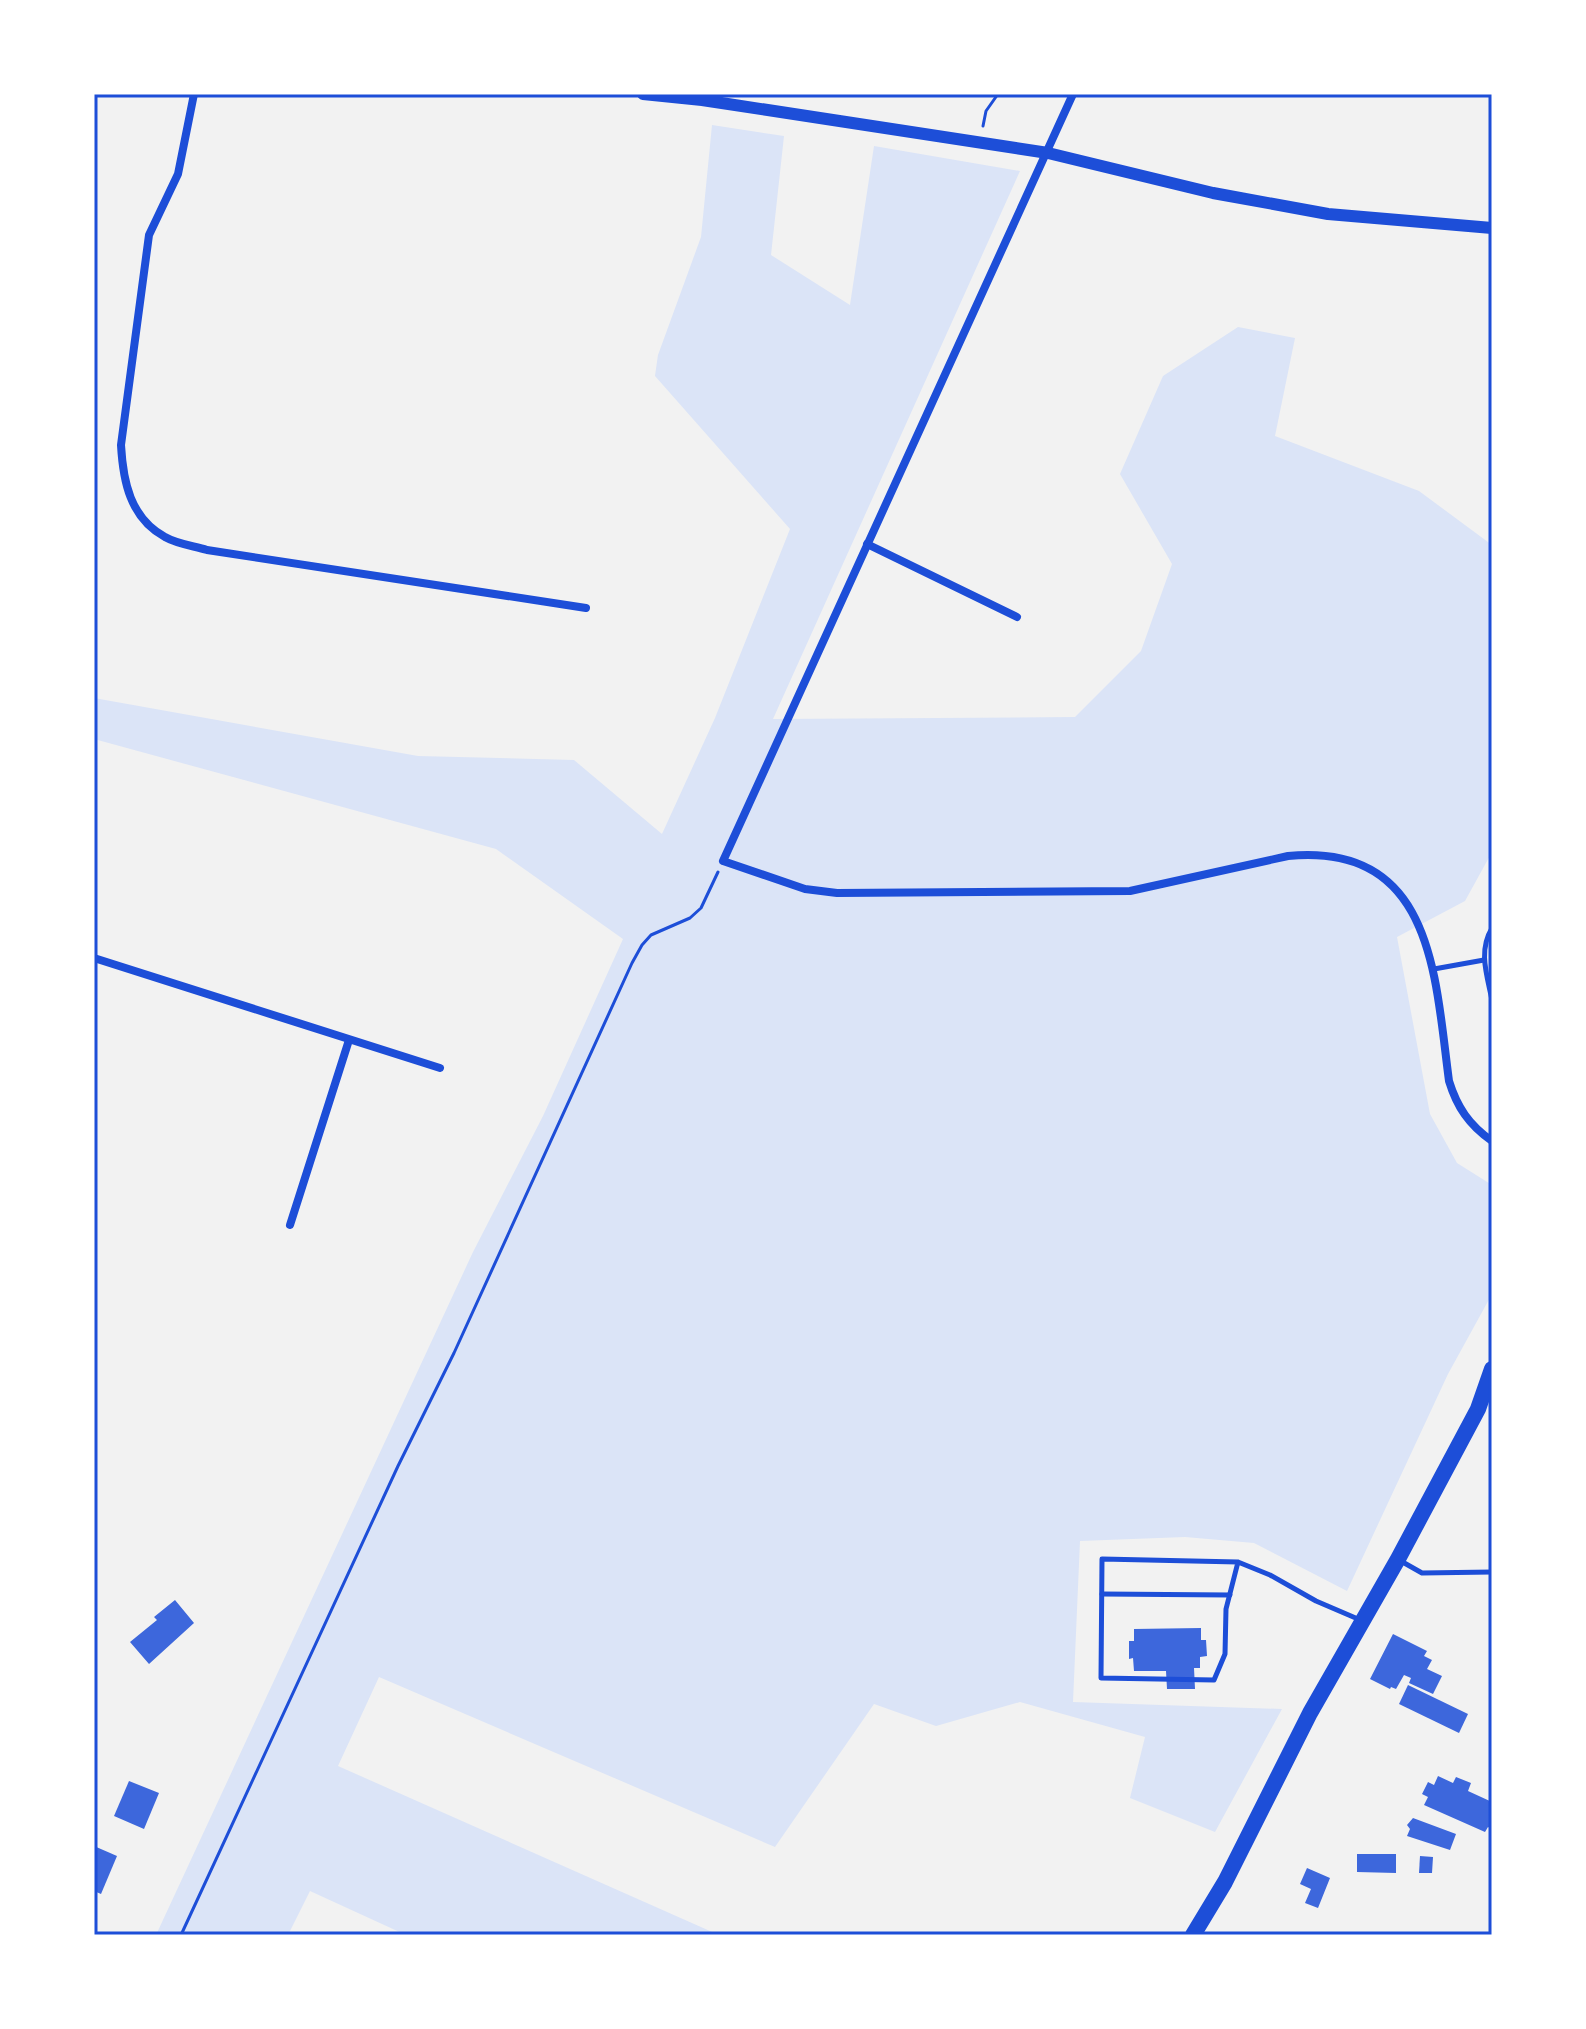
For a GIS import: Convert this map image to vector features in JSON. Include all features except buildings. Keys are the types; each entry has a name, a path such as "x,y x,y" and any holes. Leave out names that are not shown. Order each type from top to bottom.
{"highway":[{"path":"1193,1935 1225,1882 1310,1713 1398,1559 1478,1409 1491,1377"}],"street":[{"path":"194,94 178,174 149,235 121,445 123,477 134,507 165,537 207,550 586,608"},
{"path":"643,94 703,97 1048,153 1213,193 1328,214 1492,228"},
{"path":"1073,94 723,861 805,889 837,893 1130,891 1288,856 1311,854 1354,862 1399,892 1416,916 1434,969 1449,1081 1454,1097 1462,1113 1492,1141"},
{"path":"867,544 1017,617"},
{"path":"94,958 440,1068"},
{"path":"290,1225 349,1040"}],"lane":[{"path":"1492,928 1485,940 1484,960 1492,1000"},
{"path":"1434,969 1484,960"},
{"path":"1238,1562 1226,1609 1225,1654 1214,1680 1101,1678 1102,1559 1238,1562 1362,1621"},
{"path":"1398,1559 1422,1573 1492,1572"},
{"path":"1102,1594 1230,1595"}],"path":[{"path":"983,126 986,111 998,94"},
{"path":"181,1935 398,1466 454,1353 632,963 651,935 690,918 701,908 723,861"}],"shaded area":[{"path":"712,125 784,136 771,255 850,305 874,146 1020,171 773,719 1075,717 1141,651 1172,564 1120,474 1163,376 1238,327 1295,338 1275,436 1419,491 1492,545 1492,852 1465,901 1397,937 1430,1114 1457,1163 1492,1185 1492,1294 1448,1374 1347,1591 1254,1543 1185,1537 1080,1541 1073,1702 1282,1709 1215,1832 1130,1798 1145,1737 1020,1702 936,1726 874,1704 775,1847 379,1677 338,1766 719,1935 406,1935 310,1891 288,1935 156,1935 473,1252 543,1116 623,939 496,849 94,739 94,698 418,756 574,760 662,834 715,718 790,529 655,376 658,355 701,237"}]}
